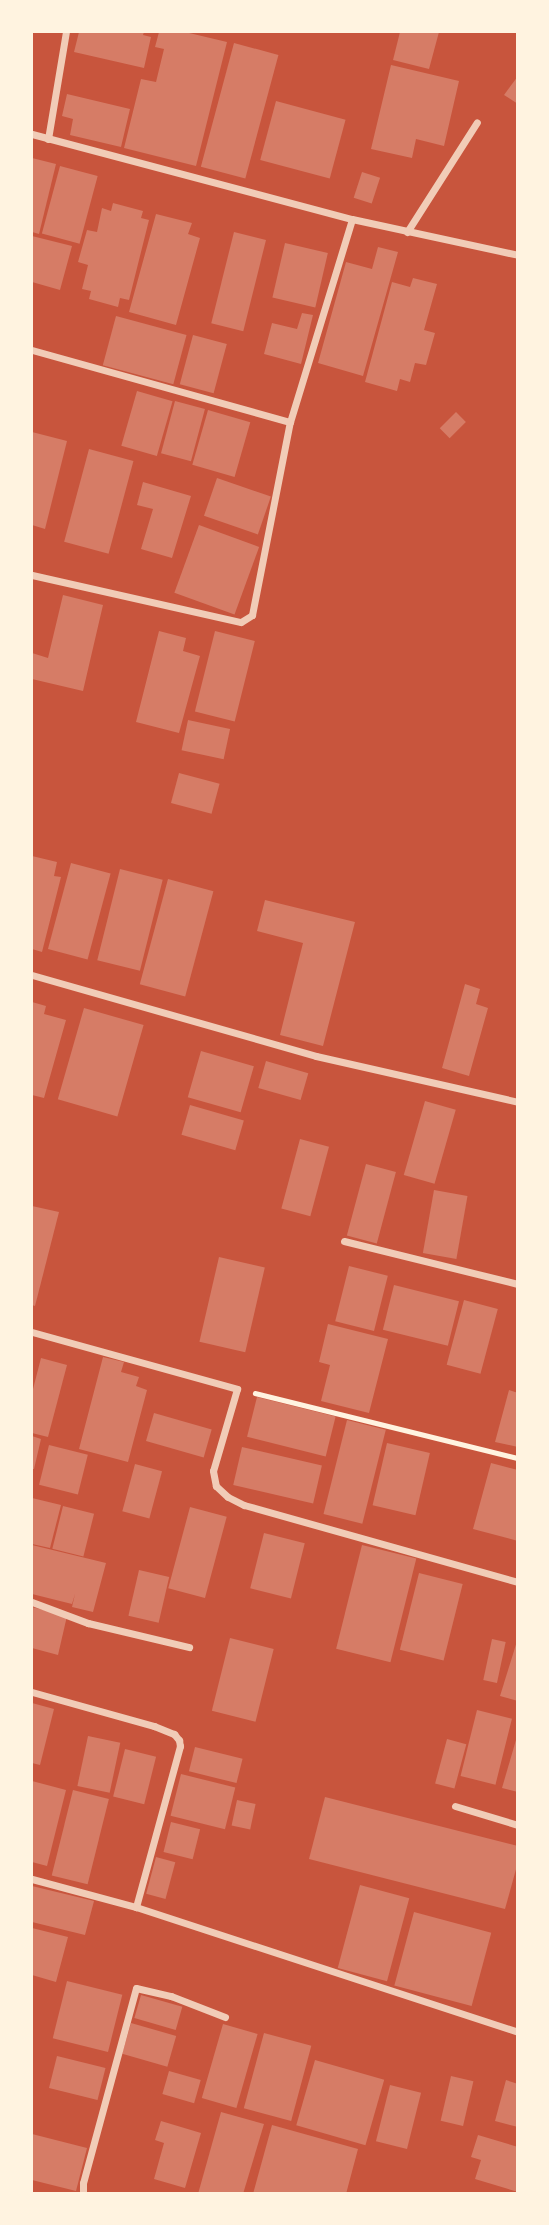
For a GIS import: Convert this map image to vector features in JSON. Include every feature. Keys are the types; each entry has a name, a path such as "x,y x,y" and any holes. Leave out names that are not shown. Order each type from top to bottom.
{"street":[{"path":"48,139 66,32"},
{"path":"407,232 477,122"},
{"path":"32,134 352,219 517,255"},
{"path":"32,575 245,621 254,609 290,422 352,219"},
{"path":"32,350 290,422"},
{"path":"32,975 316,1056 517,1102"},
{"path":"344,1241 517,1284"},
{"path":"32,1332 237,1389 213,1471 216,1486 228,1497 244,1504 517,1582"},
{"path":"32,1602 88,1623 189,1647"},
{"path":"32,1692 154,1726 174,1734 179,1740 180,1745 136,1907"},
{"path":"455,1806 517,1825"},
{"path":"32,1879 136,1907 517,2032"},
{"path":"83,2193 83,2183 136,1988 171,1996 225,2017"}],"path":[{"path":"237,1389 517,1458"}],"building":[{"path":"79,32 144,32 143,35 151,37 144,68 74,52"},
{"path":"159,32 185,32 227,42 196,166 124,148 141,79 156,82 164,49 155,47"},
{"path":"400,32 439,32 429,69 393,60"},
{"path":"234,43 278,55 245,179 201,167"},
{"path":"391,65 459,81 444,146 416,139 412,158 371,149"},
{"path":"518,76 518,104 504,95"},
{"path":"67,94 130,109 121,147 70,135 73,119 62,116"},
{"path":"276,101 346,120 330,179 260,160"},
{"path":"32,158 56,164 39,234 32,232"},
{"path":"60,166 98,176 80,244 42,234"},
{"path":"362,172 380,178 372,204 354,198"},
{"path":"113,203 143,211 141,218 149,220 129,300 120,298 118,307 89,299 91,291 82,289 88,265 78,262 87,230 97,232 102,208 111,211"},
{"path":"156,214 192,223 188,234 200,238 176,325 129,312"},
{"path":"234,232 266,240 243,331 211,323"},
{"path":"32,236 72,246 60,290 32,282"},
{"path":"285,243 328,253 315,307 272,298"},
{"path":"378,247 398,252 363,376 318,363 346,262 372,269"},
{"path":"413,278 437,284 424,330 435,333 426,365 415,363 410,382 400,379 397,391 365,382 392,282 410,287"},
{"path":"302,313 313,315 301,364 264,354 272,323 297,329"},
{"path":"116,316 187,335 173,384 103,365"},
{"path":"193,335 227,344 214,393 180,384"},
{"path":"137,391 173,401 157,456 121,446"},
{"path":"175,401 205,409 191,461 161,453"},
{"path":"208,410 250,422 235,477 192,465"},
{"path":"456,412 466,422 450,438 440,428"},
{"path":"32,432 67,441 45,529 32,525"},
{"path":"89,449 133,461 109,554 64,542"},
{"path":"217,478 271,497 258,534 204,516"},
{"path":"143,482 191,496 172,558 141,549 153,509 137,505"},
{"path":"199,525 259,547 235,615 174,593"},
{"path":"63,595 103,605 83,691 32,679 32,653 48,658"},
{"path":"159,631 186,638 183,651 200,656 179,733 136,722"},
{"path":"215,631 255,641 235,721 195,712"},
{"path":"188,720 230,729 224,759 182,750"},
{"path":"179,773 220,784 212,814 171,803"},
{"path":"32,856 57,862 54,876 61,877 42,952 32,949"},
{"path":"71,863 111,874 88,960 48,949"},
{"path":"120,869 163,880 140,971 97,960"},
{"path":"168,879 213,891 185,996 140,984"},
{"path":"265,900 355,922 323,1046 280,1035 303,943 257,931"},
{"path":"465,984 480,989 476,1004 488,1008 469,1076 442,1068"},
{"path":"32,1002 46,1006 44,1014 66,1020 44,1098 32,1095"},
{"path":"84,1008 144,1025 117,1116 58,1099"},
{"path":"201,1051 254,1066 241,1112 188,1097"},
{"path":"266,1061 308,1073 301,1100 258,1088"},
{"path":"425,1101 456,1110 435,1184 404,1175"},
{"path":"190,1105 244,1120 235,1150 181,1135"},
{"path":"300,1139 329,1147 310,1216 281,1209"},
{"path":"366,1164 396,1172 377,1244 347,1235"},
{"path":"434,1190 467,1196 456,1259 423,1253"},
{"path":"32,1206 59,1212 35,1306 32,1305"},
{"path":"219,1257 265,1268 245,1352 199,1342"},
{"path":"349,1266 388,1276 374,1331 335,1321"},
{"path":"394,1285 459,1301 448,1346 383,1330"},
{"path":"464,1300 498,1309 480,1374 447,1365"},
{"path":"328,1324 388,1339 369,1413 321,1401 330,1365 319,1362"},
{"path":"103,1357 124,1362 121,1372 139,1377 136,1386 147,1390 128,1462 79,1449"},
{"path":"41,1358 67,1365 48,1437 32,1433 32,1393"},
{"path":"509,1390 518,1393 518,1447 495,1442"},
{"path":"257,1397 336,1417 326,1456 247,1437"},
{"path":"154,1413 212,1430 204,1457 146,1441"},
{"path":"347,1420 386,1430 362,1524 324,1514"},
{"path":"32,1436 41,1439 34,1469 32,1469"},
{"path":"387,1443 430,1453 415,1515 373,1505"},
{"path":"49,1445 88,1455 78,1494 39,1485"},
{"path":"242,1447 322,1465 313,1503 233,1485"},
{"path":"491,1463 518,1470 518,1541 473,1529"},
{"path":"135,1464 162,1471 149,1519 122,1511"},
{"path":"32,1498 61,1505 50,1548 32,1544"},
{"path":"63,1506 94,1514 83,1556 52,1549"},
{"path":"190,1507 227,1517 205,1598 168,1588"},
{"path":"264,1533 305,1543 291,1598 250,1588"},
{"path":"32,1545 106,1563 93,1612 72,1607 75,1594 72,1604 32,1594"},
{"path":"362,1545 416,1559 390,1662 336,1649"},
{"path":"139,1570 169,1577 159,1623 128,1616"},
{"path":"419,1573 463,1584 444,1661 400,1650"},
{"path":"32,1607 67,1616 58,1655 32,1648"},
{"path":"230,1638 274,1649 256,1722 212,1711"},
{"path":"518,1638 518,1701 500,1696"},
{"path":"492,1639 506,1642 497,1683 483,1680"},
{"path":"32,1703 54,1709 40,1765 32,1763"},
{"path":"477,1710 512,1719 495,1785 461,1776"},
{"path":"518,1733 518,1792 502,1788"},
{"path":"88,1736 120,1743 110,1793 77,1786"},
{"path":"447,1739 466,1744 454,1789 435,1783"},
{"path":"195,1747 243,1759 236,1783 189,1771"},
{"path":"125,1749 156,1757 144,1804 113,1797"},
{"path":"181,1774 235,1788 225,1829 171,1816"},
{"path":"32,1781 66,1790 47,1866 32,1862"},
{"path":"73,1790 109,1799 88,1884 52,1875"},
{"path":"325,1797 518,1846 518,1862 505,1909 309,1859"},
{"path":"237,1800 256,1804 250,1829 232,1825"},
{"path":"171,1822 200,1829 193,1859 164,1852"},
{"path":"156,1857 175,1862 165,1899 146,1894"},
{"path":"360,1885 409,1898 387,1981 338,1968"},
{"path":"32,1886 94,1901 85,1935 32,1922"},
{"path":"414,1912 491,1933 472,2006 394,1985"},
{"path":"32,1928 68,1937 56,1982 32,1975"},
{"path":"67,1981 122,1995 108,2052 53,2038"},
{"path":"141,1995 182,2007 176,2030 134,2018"},
{"path":"131,2023 176,2036 167,2067 122,2054"},
{"path":"223,2024 258,2034 236,2108 202,2098"},
{"path":"264,2033 311,2046 291,2121 244,2108"},
{"path":"57,2056 106,2068 98,2100 49,2088"},
{"path":"315,2060 384,2080 365,2145 296,2125"},
{"path":"169,2071 201,2080 194,2103 162,2094"},
{"path":"451,2076 473,2081 463,2126 441,2121"},
{"path":"506,2080 518,2084 518,2127 495,2121"},
{"path":"390,2085 421,2093 407,2149 376,2141"},
{"path":"221,2112 264,2124 243,2194 198,2194"},
{"path":"161,2121 201,2133 185,2188 154,2179 164,2143 155,2140"},
{"path":"272,2125 358,2149 346,2194 253,2194"},
{"path":"32,2134 87,2148 76,2191 32,2180"},
{"path":"478,2135 518,2147 518,2192 475,2179 481,2160 471,2157"}]}
